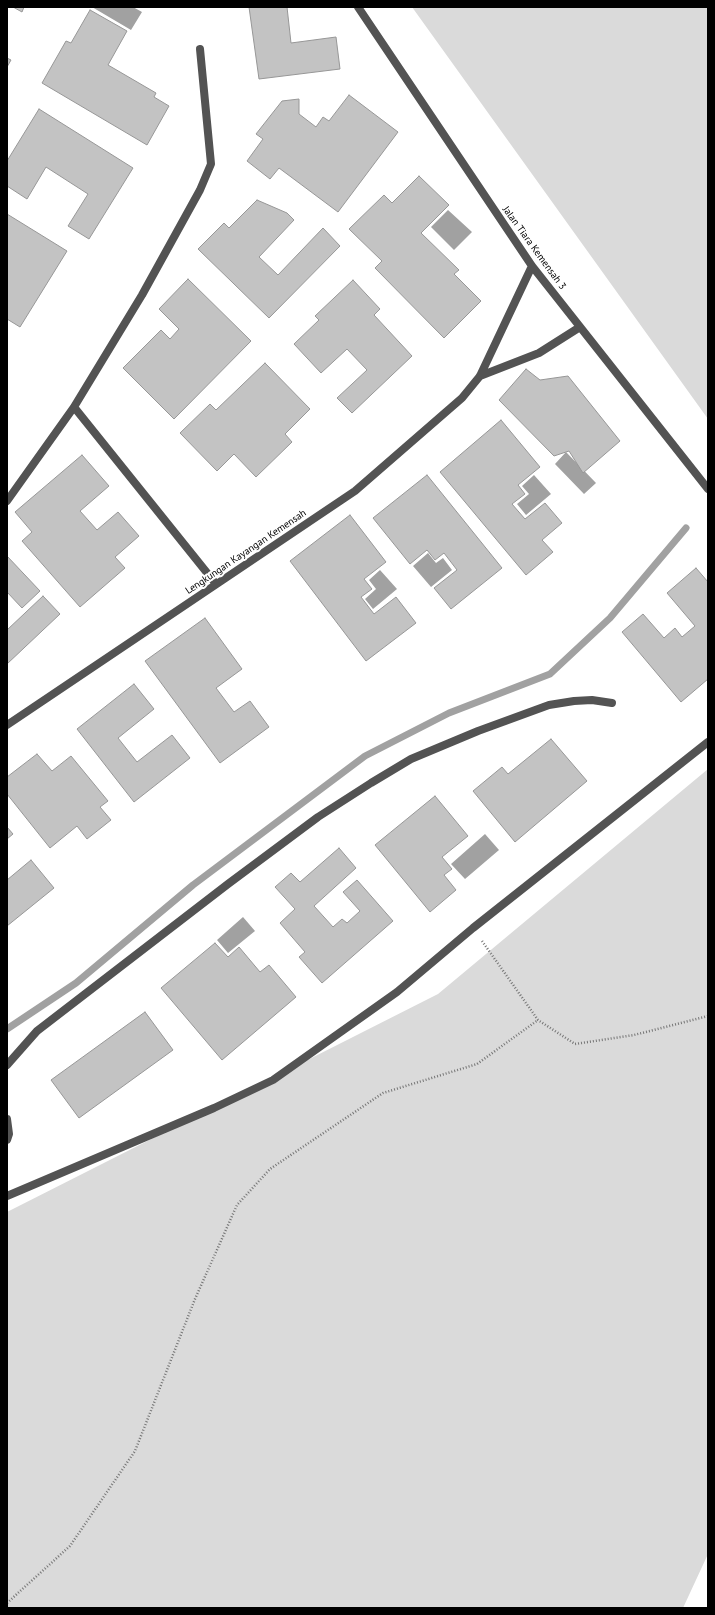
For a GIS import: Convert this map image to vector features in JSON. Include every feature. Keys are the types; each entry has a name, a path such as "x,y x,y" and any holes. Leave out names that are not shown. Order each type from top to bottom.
{"street":[{"name":"Jalan Tiara Kemensah 3","path":"358,7 532,266 708,490"},
{"path":"7,501 74,407 142,295 200,190 211,164 200,49"},
{"name":"Lengkungan Kayangan Kemensah","path":"7,724 355,491 462,398 480,376 532,266"},
{"name":"Lengkungan Kayangan Kemensah","path":"480,376 539,353 580,327"},
{"path":"74,407 216,584"},
{"path":"7,1065 37,1031 228,884 318,817 411,759 478,730 549,705 592,700 612,703"},
{"path":"7,1196 208,1111 273,1080 397,992 472,928 708,742"},
{"path":"7,1119 9,1134 7,1140"}],"path":[{"path":"472,928 538,1020 575,1044 634,1035 708,1016"},
{"path":"7,1603 70,1546 135,1451 195,1298 237,1206 270,1169 383,1093 477,1064 538,1020"}],"shaded area":[{"path":"92,7 133,7 142,12 131,30"},
{"path":"412,7 708,7 708,419"},
{"path":"448,210 472,232 454,250 431,227"},
{"path":"566,452 596,483 584,494 555,464"},
{"path":"534,475 551,494 526,515 517,504 529,494 522,486"},
{"path":"428,553 436,563 443,558 452,570 431,587 413,566"},
{"path":"380,570 397,589 373,609 365,599 376,589 369,580"},
{"path":"708,769 708,1554 683,1608 7,1608 7,1212 438,994"},
{"path":"485,834 499,850 465,879 451,864"},
{"path":"243,917 255,931 228,953 217,940"}],"building":[{"path":"13,7 24,7 22,12"},
{"path":"249,7 287,7 291,43 336,37 340,69 259,79"},
{"path":"90,10 127,31 108,65 156,93 154,97 169,106 147,145 42,83 66,41 71,43"},
{"path":"7,58 11,60 7,67"},
{"path":"349,95 398,132 338,212 279,168 270,179 247,161 263,139 256,134 282,101 299,99 299,114 316,127 323,117 329,121"},
{"path":"39,109 133,168 89,239 68,226 88,194 46,167 27,199 7,186 7,161"},
{"path":"419,176 449,205 421,233 459,270 454,274 481,301 444,338 375,268 382,261 349,229 384,195 392,203"},
{"path":"257,200 287,213 294,220 259,257 278,275 323,228 340,246 269,318 198,249 224,223 229,228"},
{"path":"7,214 67,251 20,327 7,319"},
{"path":"188,279 251,341 174,419 123,368 161,330 170,339 179,329 159,309"},
{"path":"353,280 380,309 374,315 412,356 352,413 337,398 367,370 347,349 321,373 294,344 319,320 315,316"},
{"path":"265,363 310,409 285,434 292,442 256,477 234,454 217,471 180,433 210,404 216,410"},
{"path":"526,369 540,380 568,376 620,441 583,473 569,451 554,456 499,400"},
{"path":"501,420 540,467 518,485 525,494 512,504 525,519 545,503 562,523 542,540 553,552 526,575 440,472"},
{"path":"82,455 109,486 80,511 97,530 118,512 139,536 115,557 125,568 80,607 22,541 32,532 15,512"},
{"path":"427,475 502,568 451,609 434,588 457,570 444,553 435,560 427,550 410,564 373,518"},
{"path":"350,515 386,562 364,579 372,589 361,597 374,614 396,597 416,623 366,661 290,561"},
{"path":"7,556 40,591 22,608 7,592"},
{"path":"696,568 708,582 708,679 681,702 622,632 643,614 664,638 675,628 682,637 695,626 667,593"},
{"path":"43,596 60,614 7,664 7,630"},
{"path":"205,618 242,669 216,688 234,712 250,701 269,727 220,763 145,661"},
{"path":"134,684 154,709 118,738 137,762 172,735 190,758 134,802 77,729"},
{"path":"551,739 587,781 515,842 473,791 502,767 508,774"},
{"path":"37,754 52,771 71,756 108,801 100,807 111,820 87,839 77,826 50,848 7,794 7,777"},
{"path":"435,796 468,836 442,857 452,869 444,875 456,890 430,912 375,845"},
{"path":"7,827 13,834 7,839"},
{"path":"339,848 356,868 314,906 333,927 342,919 347,923 360,911 343,892 357,880 393,921 322,983 299,957 305,952 280,923 295,909 275,887 291,873 300,882"},
{"path":"31,860 54,888 7,926 7,880"},
{"path":"215,943 228,957 239,947 260,972 269,965 296,997 222,1060 161,988"},
{"path":"145,1012 173,1050 79,1118 51,1080"}],"waterway":[{"path":"7,1029 76,983 193,885 365,756 449,713 550,674 610,618 686,528"}]}
